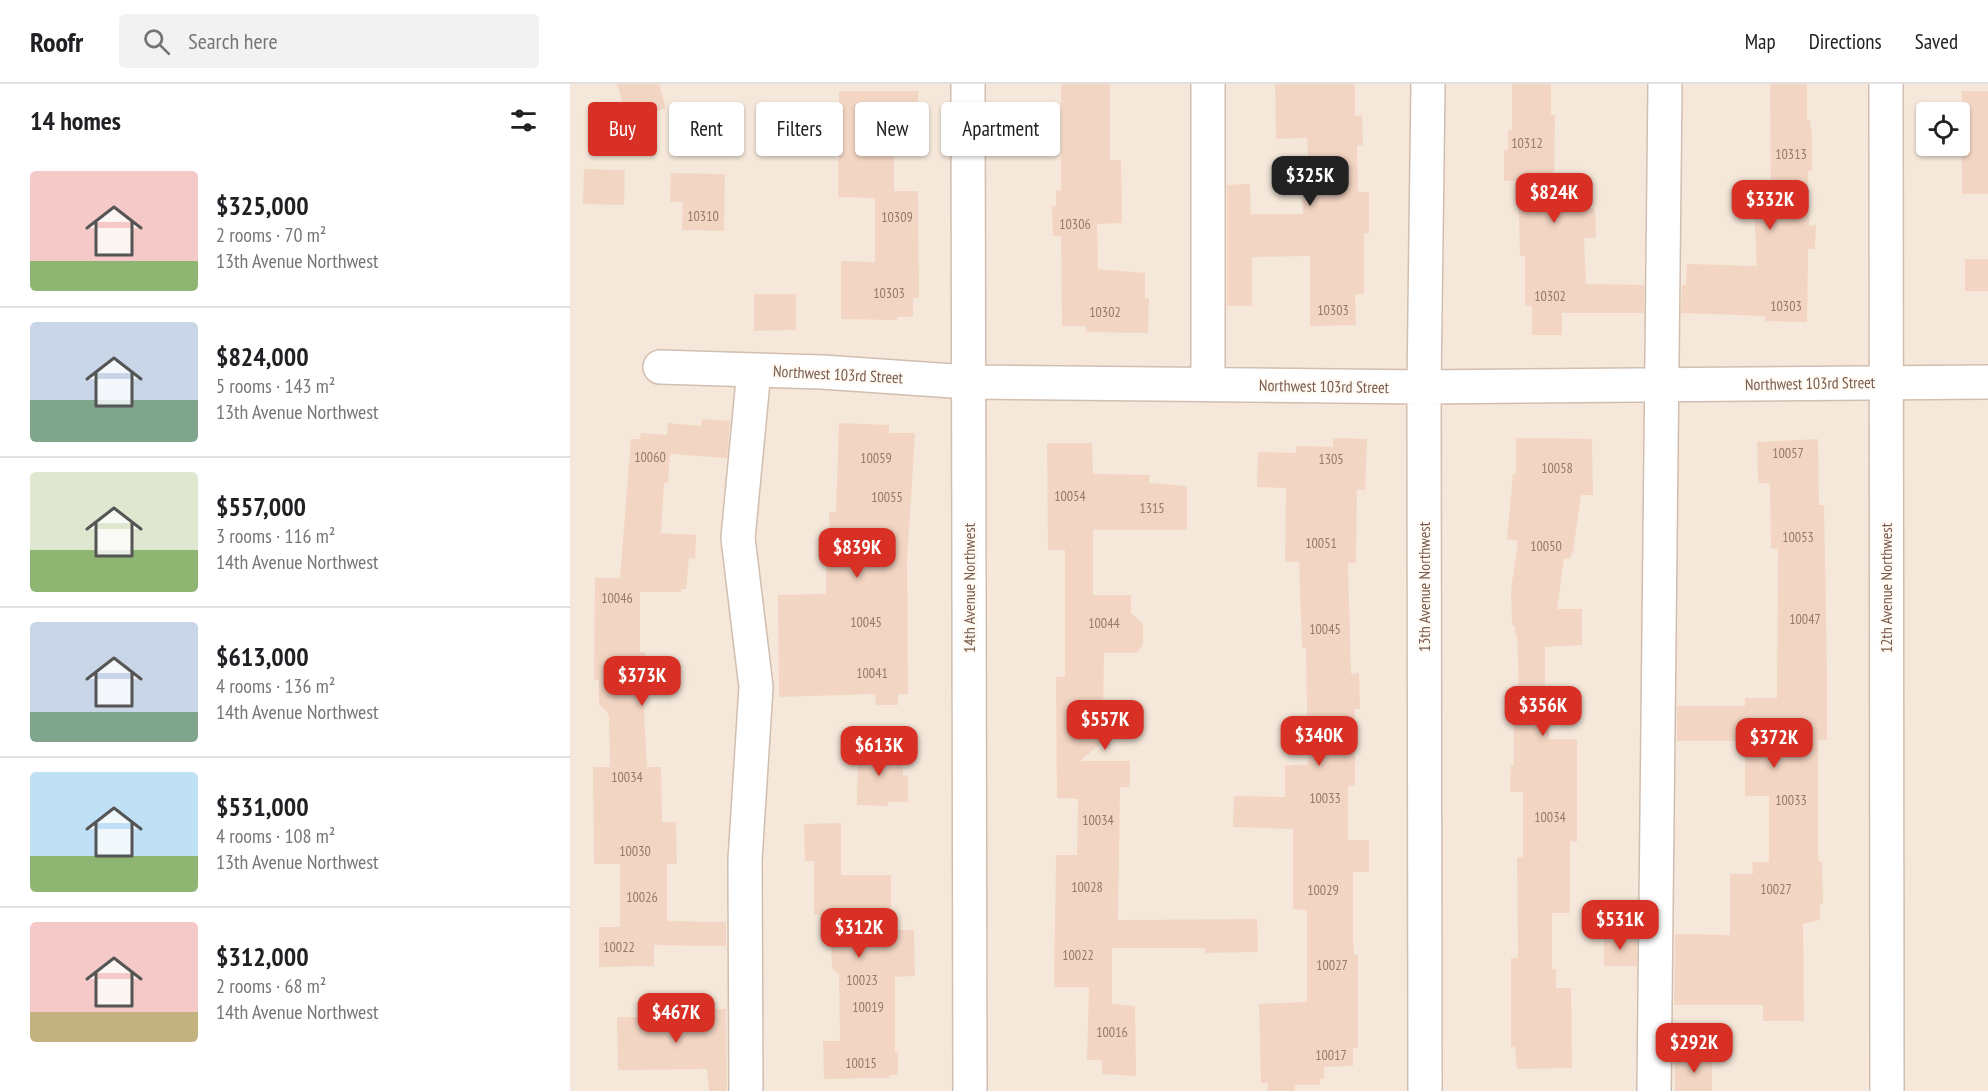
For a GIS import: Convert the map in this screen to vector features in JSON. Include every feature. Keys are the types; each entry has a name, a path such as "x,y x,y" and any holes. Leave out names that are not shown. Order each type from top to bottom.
{"street":[{"name":"14th Avenue Northwest","path":"968,84 970,1091"},
{"path":"1208,84 1208,385"},
{"name":"13th Avenue Northwest","path":"1425,1091 1424,387 1428,84"},
{"path":"1654,1091 1665,84"},
{"name":"12th Avenue Northwest","path":"1886,84 1887,1091"},
{"name":"Northwest 103rd Street","path":"660,367 968,382 1208,385 1424,387 1988,382"},
{"path":"746,1091 745,860 756,687 738,538 754,370"}],"shaded area":[{"path":"570,84 1988,84 1988,1091 570,1091"}],"building":[{"path":"617,84 659,84 666,108 657,111 657,102 622,102"},
{"path":"1061,84 1110,84 1110,160 1121,160 1122,223 1097,224 1098,269 1145,273 1145,298 1149,298 1148,333 1086,332 1086,326 1062,326 1061,236 1053,236 1052,206 1056,206 1056,190 1061,190"},
{"path":"1275,84 1355,84 1355,116 1362,115 1363,145 1357,145 1358,192 1369,192 1369,233 1364,233 1364,294 1355,294 1356,325 1310,326 1310,256 1252,257 1252,306 1227,306 1227,185 1250,184 1251,214 1303,214 1302,193 1310,193 1307,138 1276,139"},
{"path":"1512,84 1551,84 1551,115 1555,115 1554,194 1580,193 1580,208 1594,208 1595,212 1596,238 1584,238 1586,284 1644,285 1644,313 1562,313 1562,335 1532,335 1532,306 1525,306 1525,256 1520,256 1518,181 1504,181 1504,150 1508,150 1508,130 1512,130"},
{"path":"1770,84 1807,84 1807,120 1810,120 1812,138 1812,171 1808,171 1809,226 1816,225 1815,249 1808,249 1807,322 1765,321 1765,316 1681,313 1682,285 1686,285 1687,264 1757,266 1754,212 1771,194"},
{"path":"839,91 918,91 918,102 855,102 855,156 894,156 894,191 918,191 919,298 913,298 913,317 897,317 897,320 841,319 841,261 875,262 875,198 838,197 838,156 843,156 843,102 839,102"},
{"path":"1962,91 1988,91 1988,194 1962,194 1962,156 1970,156 1970,102 1962,102"},
{"path":"584,169 625,170 624,205 583,204"},
{"path":"671,173 725,174 724,231 682,230 683,202 670,202"},
{"path":"1965,259 1988,259 1988,291 1965,291"},
{"path":"754,294 796,294 796,330 754,331"},
{"path":"702,419 730,421 727,458 670,454 668,483 664,483 661,533 696,535 695,559 689,558 686,589 681,589 681,592 640,592 640,652 645,652 645,669 649,669 649,692 643,692 647,767 661,767 662,822 676,822 677,864 667,864 667,921 726,922 726,946 654,945 654,966 599,967 599,927 620,927 620,864 594,864 593,767 610,767 609,715 599,704 599,680 594,680 595,578 620,578 631,439 640,439 641,433 667,435 668,423 701,426"},
{"path":"839,423 889,425 889,433 915,433 907,560 908,694 898,694 898,705 876,705 875,694 779,697 778,595 826,594 826,545 830,545 829,512 836,512"},
{"path":"1333,438 1367,439 1365,490 1357,490 1356,563 1348,563 1351,674 1359,673 1360,709 1355,709 1355,786 1348,786 1348,840 1369,840 1369,872 1353,872 1353,939 1354,955 1358,955 1358,1048 1353,1048 1353,1066 1324,1067 1324,1079 1320,1079 1320,1085 1295,1085 1295,1091 1267,1091 1268,1083 1261,1083 1259,1004 1307,1002 1307,910 1293,909 1293,829 1233,827 1234,796 1285,797 1285,765 1308,765 1306,648 1302,648 1299,562 1285,562 1286,488 1257,487 1258,452 1296,453 1296,446 1333,447"},
{"path":"1516,438 1592,439 1593,495 1581,495 1573,551 1570,559 1564,558 1557,609 1582,609 1582,645 1545,647 1545,718 1549,718 1549,739 1577,739 1577,842 1570,841 1570,913 1552,913 1552,969 1556,969 1556,988 1571,988 1572,1068 1517,1069 1515,1047 1511,1047 1511,958 1518,958 1517,857 1523,857 1523,792 1510,792 1511,765 1514,765 1513,688 1519,688 1517,635 1515,635 1515,626 1512,626 1511,590 1518,541 1507,539 1513,474 1516,474"},
{"path":"1818,439 1819,505 1824,505 1827,670 1827,740 1818,740 1818,856 1819,862 1822,862 1823,904 1820,904 1820,920 1803,924 1804,1021 1763,1021 1763,1005 1674,1005 1675,934 1730,935 1730,874 1753,874 1752,862 1769,862 1769,796 1745,796 1745,741 1677,741 1677,706 1745,706 1745,698 1777,698 1778,548 1771,549 1770,483 1758,483 1757,442"},
{"path":"1047,443 1092,443 1093,474 1150,475 1149,483 1187,486 1187,530 1093,530 1093,595 1131,595 1131,613 1143,624 1143,645 1136,653 1104,653 1103,710 1140,710 1080,761 1130,761 1130,787 1120,787 1118,920 1257,919 1258,952 1205,953 1205,948 1112,948 1112,1004 1135,1006 1136,1076 1102,1074 1102,1060 1087,1060 1089,987 1054,987 1056,855 1077,855 1078,799 1057,798 1056,677 1065,677 1065,550 1048,550"},
{"path":"858,742 886,743 885,764 903,764 903,775 908,776 908,802 888,802 888,806 857,805"},
{"path":"841,823 841,875 891,875 891,930 914,930 915,976 895,977 895,1052 898,1052 898,1075 889,1075 889,1078 824,1079 823,1041 840,1041 839,975 832,968 831,943 821,943 821,915 814,915 814,861 805,861 804,824"},
{"path":"1604,935 1637,935 1637,966 1604,966"},
{"path":"676,1009 726,1009 727,1091 709,1091 707,1069 618,1070 617,1017 676,1017"},
{"path":"1675,1058 1712,1058 1712,1091 1675,1091"}]}
